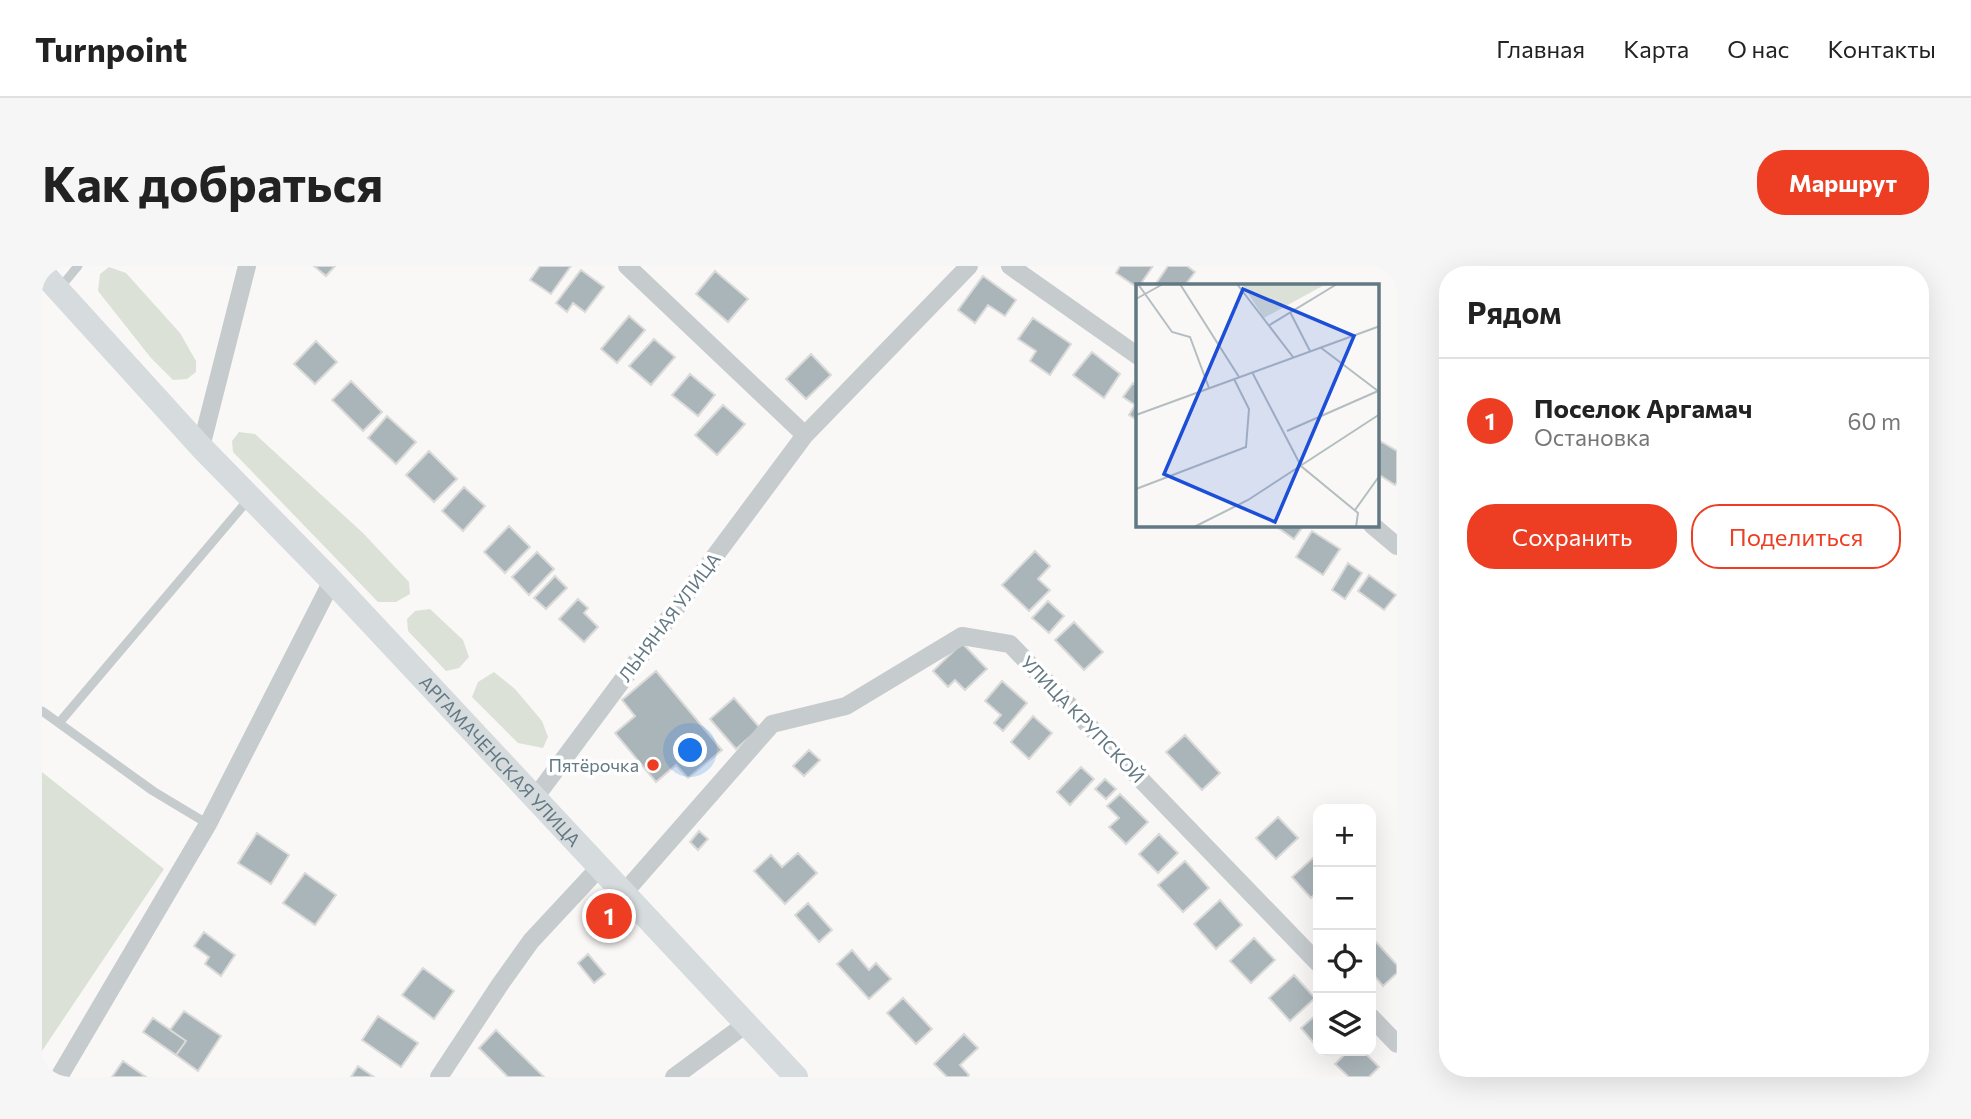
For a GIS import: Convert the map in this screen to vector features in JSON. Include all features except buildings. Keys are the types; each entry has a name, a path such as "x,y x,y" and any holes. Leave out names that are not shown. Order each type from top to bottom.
{"main road":[{"name":"АРГАМАЧЕНСКАЯ УЛИЦА","path":"50,281 201,447 332,581 796,1077"}],"street":[{"path":"201,447 247,266"},
{"path":"627,266 805,435"},
{"name":"ЛЬНЯНАЯ УЛИЦА","path":"534,799 805,435 969,266"},
{"path":"1010,266 1136,355"},
{"path":"1374,527 1397,546"},
{"path":"59,1077 208,824 332,581"},
{"name":"УЛИЦА КРУПСКОЙ","path":"623,894 772,724 846,706 962,636 1010,644 1313,958"},
{"path":"439,1077 531,941 599,868"},
{"path":"1376,1022 1397,1044"},
{"path":"674,1077 746,1024"}],"lane":[{"path":"50,281 78,266"},
{"path":"59,723 250,499"},
{"path":"42,711 153,791 208,824"}],"shaded area":[{"path":"109,267 126,273 180,333 196,361 196,372 187,379 173,380 151,358 98,291 100,274"},
{"path":"239,432 255,434 363,533 409,582 410,594 396,602 378,602 233,452 232,441"},
{"path":"430,609 463,640 469,657 459,668 446,671 408,631 407,619 415,611"},
{"path":"494,672 515,689 542,721 548,737 543,748 518,743 472,697 478,682"},
{"path":"42,772 164,869 42,1051"}],"place":[{"name":"Пятёрочка","path":"653,765"},
{"name":"Поселок Аргамач","path":"609,916"}]}
